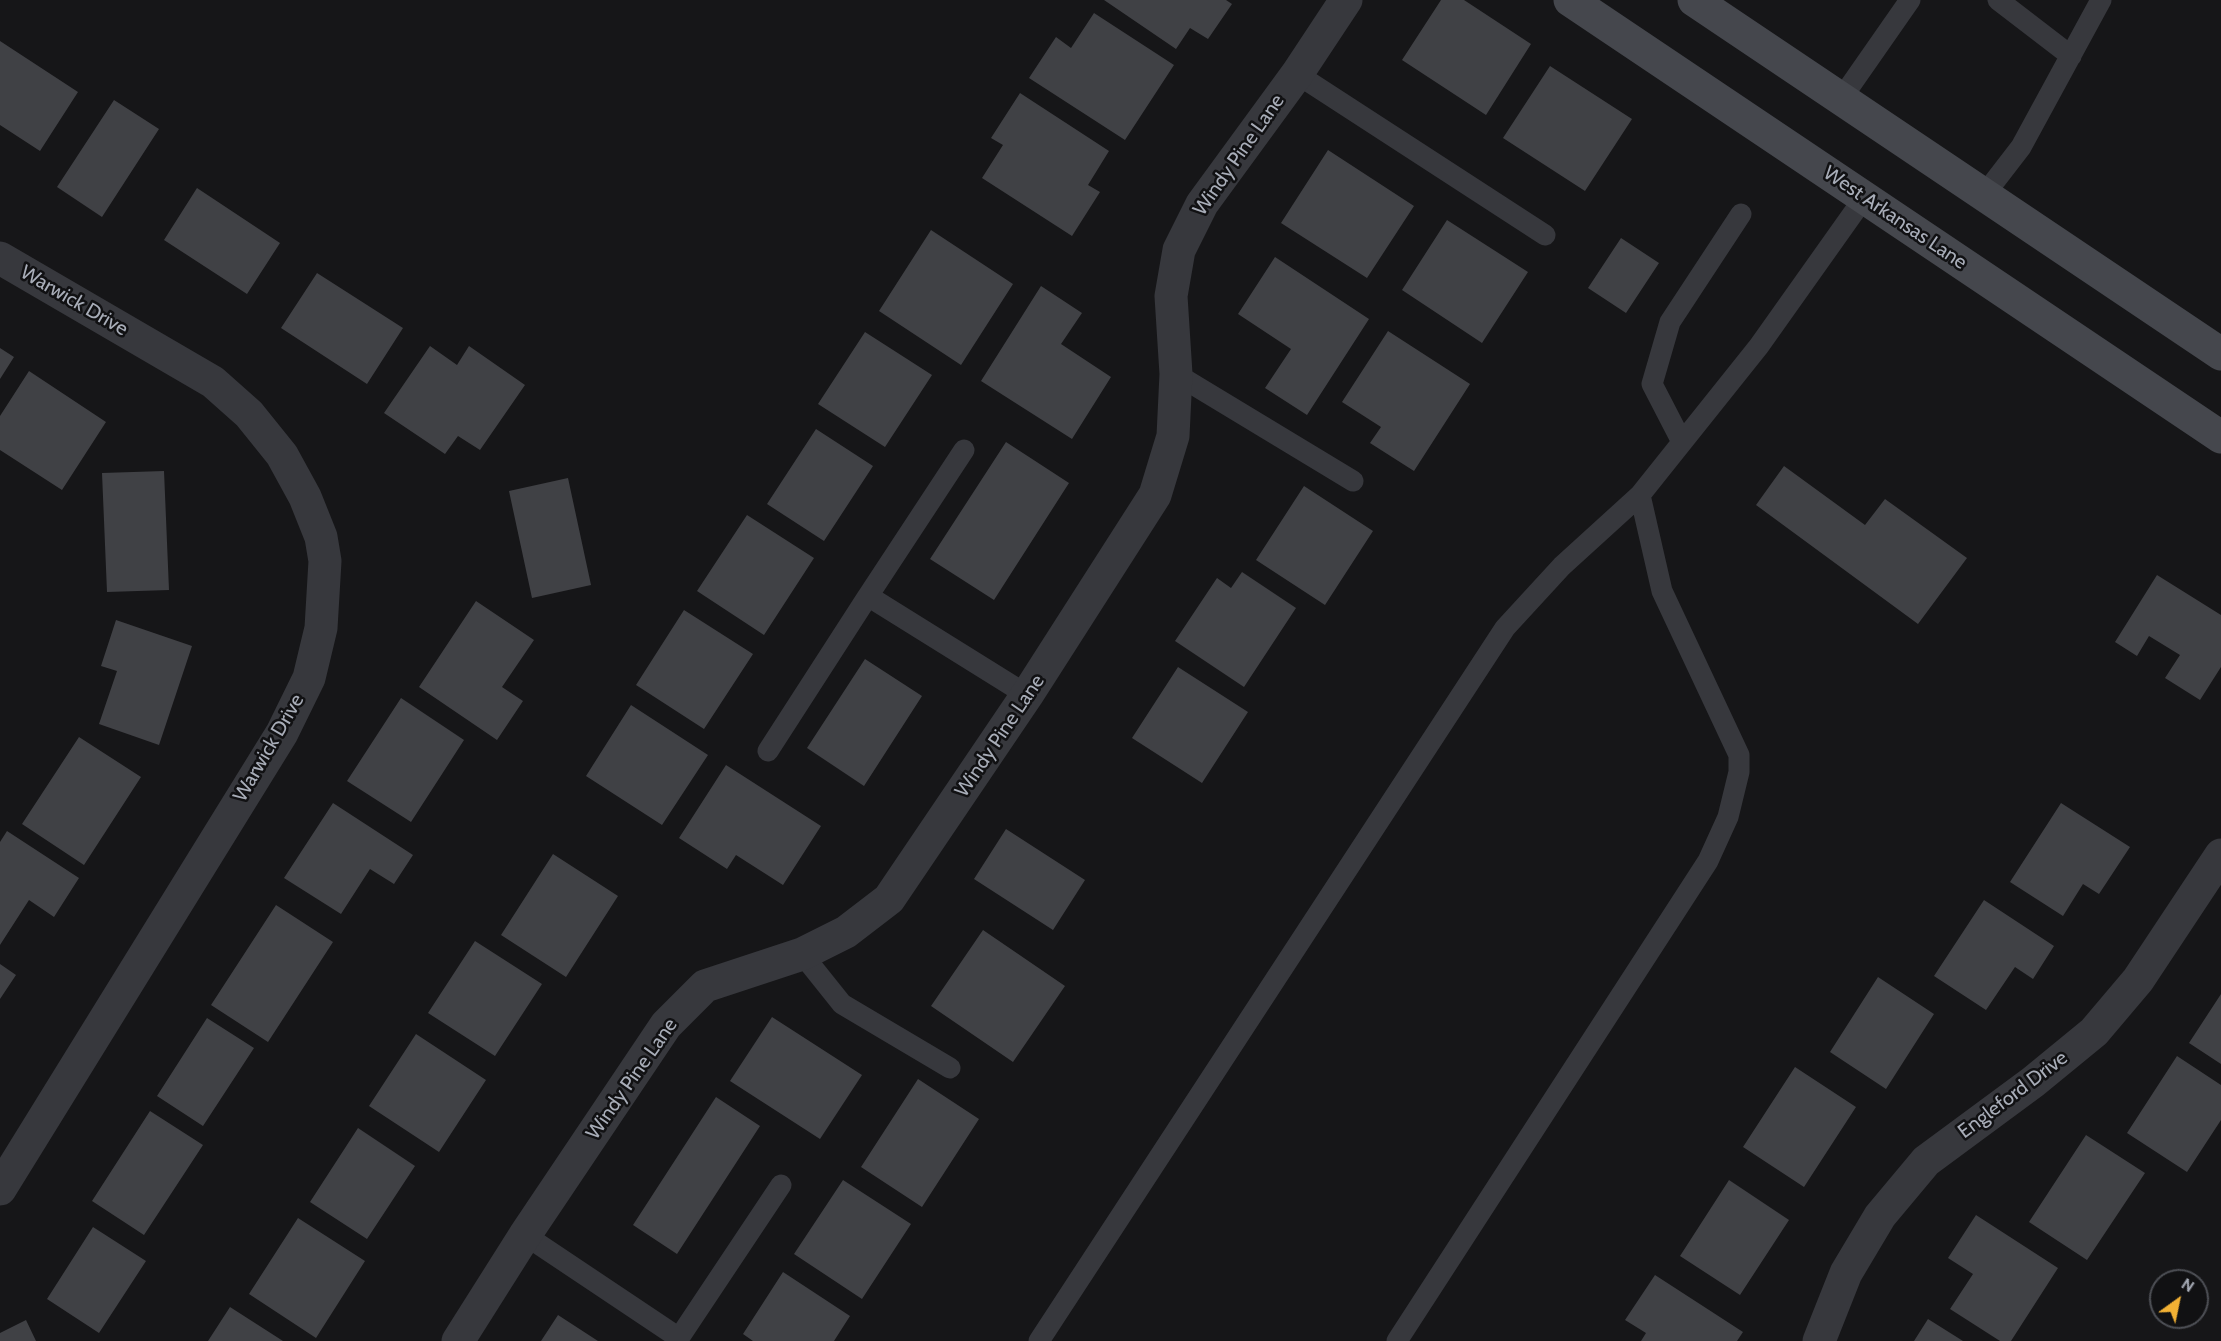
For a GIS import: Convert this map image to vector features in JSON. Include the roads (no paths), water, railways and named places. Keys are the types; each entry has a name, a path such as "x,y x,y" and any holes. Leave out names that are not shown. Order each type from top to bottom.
{"main road":[{"name":"West Arkansas Lane","path":"1570,0 2221,436"},
{"path":"1694,0 2221,354"}],"street":[{"name":"Windy Pine Lane","path":"458,1341 525,1235 666,1025 705,986 802,954 846,932 889,899 1027,695 1155,495 1173,436 1176,374 1171,296 1179,250 1202,204 1297,74 1346,0"},
{"name":"Warwick Drive","path":"0,258 213,382 249,414 282,455 304,497 321,537 325,561 321,628 309,678 282,734 0,1189"},
{"name":"Engleford Drive","path":"1819,1341 1852,1264 1880,1216 1926,1161 2033,1082 2094,1032 2138,980 2221,855"}],"lane":[{"path":"1842,99 1910,0"},
{"path":"1998,0 2071,56"},
{"path":"1984,195 2021,147 2101,0"},
{"path":"1297,74 1545,235"},
{"path":"1039,1341 1505,628 1562,567 1640,495 1759,346 1864,198"},
{"path":"1682,442 1652,384 1670,322 1741,214"},
{"path":"1176,374 1353,481"},
{"path":"768,751 964,450"},
{"path":"1397,1341 1708,861 1728,817 1739,772 1739,755 1662,591 1640,495"},
{"path":"868,596 1027,695"},
{"path":"802,954 842,1004 950,1068"},
{"path":"525,1235 678,1339 781,1185"}]}
